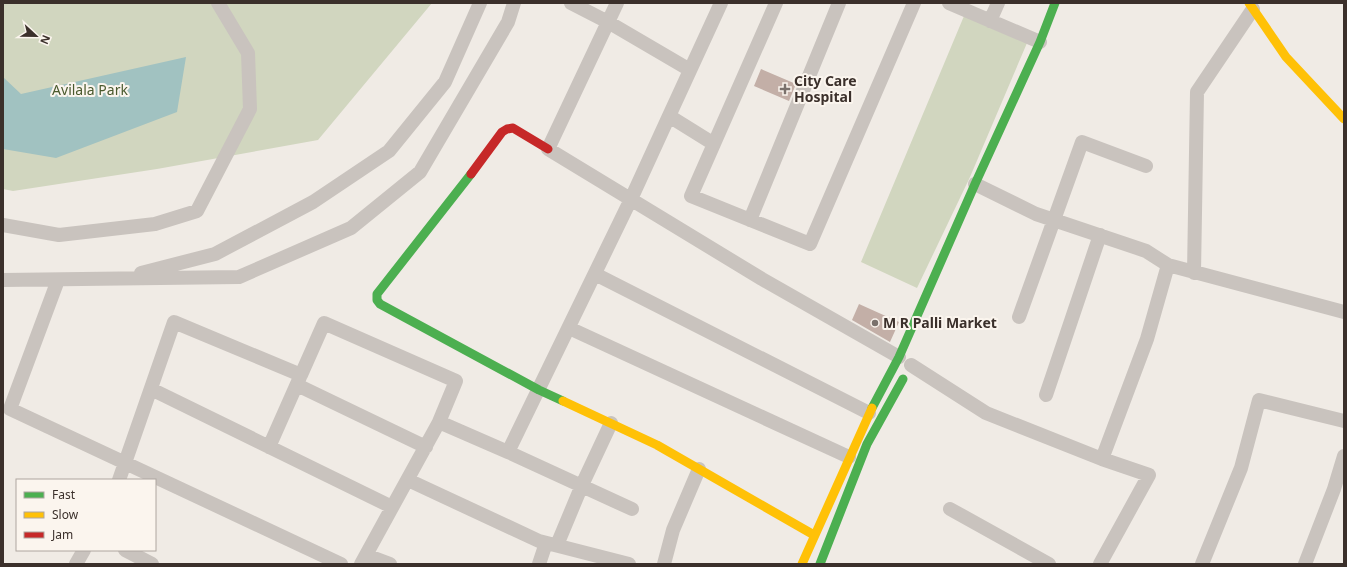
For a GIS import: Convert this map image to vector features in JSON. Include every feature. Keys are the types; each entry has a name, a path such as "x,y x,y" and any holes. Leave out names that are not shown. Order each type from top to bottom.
{"street":[{"path":"3,225 59,235 155,224 197,211 250,109 248,53 218,3"},
{"path":"118,278 215,254 313,202 389,151 445,82 480,3"},
{"path":"3,280 239,277 351,228 420,172 508,22 514,3"},
{"path":"571,3 608,22 690,70"},
{"path":"548,149 617,3"},
{"path":"508,452 631,200 721,3"},
{"path":"776,3 692,196 810,244 914,3"},
{"path":"750,220 839,3"},
{"path":"949,3 1040,42"},
{"path":"990,21 998,3"},
{"path":"820,564 868,444 908,359 982,188 1055,3"},
{"path":"1003,146 1062,3"},
{"path":"1194,272 1197,92 1251,6 1286,57 1344,118"},
{"path":"669,116 714,144"},
{"path":"814,535 657,445 539,390 380,304 377,300 377,294 465,182 502,132 512,128 762,279 908,359 986,413 1102,459 1149,475 1100,564"},
{"path":"1019,317 1082,142 1146,166"},
{"path":"982,188 1036,214 1146,251 1168,266 1344,312"},
{"path":"1046,395 1100,235"},
{"path":"1102,459 1147,339 1168,266"},
{"path":"595,274 869,413"},
{"path":"58,280 10,409 341,564"},
{"path":"119,479 174,322 299,380 426,447"},
{"path":"269,447 324,323 456,382 440,422 364,559 390,564"},
{"path":"569,328 849,457"},
{"path":"802,564 869,413 908,359"},
{"path":"151,389 392,507"},
{"path":"1202,564 1241,468 1259,400 1344,421"},
{"path":"440,422 582,485 632,509"},
{"path":"539,564 552,544 611,423"},
{"path":"1305,564 1334,489 1344,456"},
{"path":"664,564 673,530 699,469"},
{"path":"408,480 539,541 629,564"},
{"path":"950,509 1049,564"},
{"path":"76,564 83,551"},
{"path":"127,551 152,564"}],"green space":[{"name":"Avilala Park","path":"3,3 432,3 318,140 157,169 13,191 3,189"},
{"path":"964,16 1027,43 970,177 917,288 861,262"}],"water":[{"path":"186,57 177,112 56,158 3,149 3,77 21,94"}],"building":[{"path":"761,69 796,84 789,101 754,86"},
{"name":"M R Palli Market","path":"859,304 899,322 890,342 852,320"}],"traffic: fast":[{"path":"872,408 899,357 975,184 1040,42 1055,3"},
{"path":"471,174 377,294 377,300 380,304 539,390 563,401"},
{"path":"820,564 867,444 903,379"}],"traffic: slow":[{"path":"1249,3 1286,57 1344,119"},
{"path":"563,401 657,445 814,535"},
{"path":"802,564 872,408"}],"traffic: jam":[{"path":"471,174 502,132 507,129 513,128 548,149"}],"place":[{"name":"City Care Hospital","path":"785,89"},
{"name":"M R Palli Market","path":"875,323"}]}
